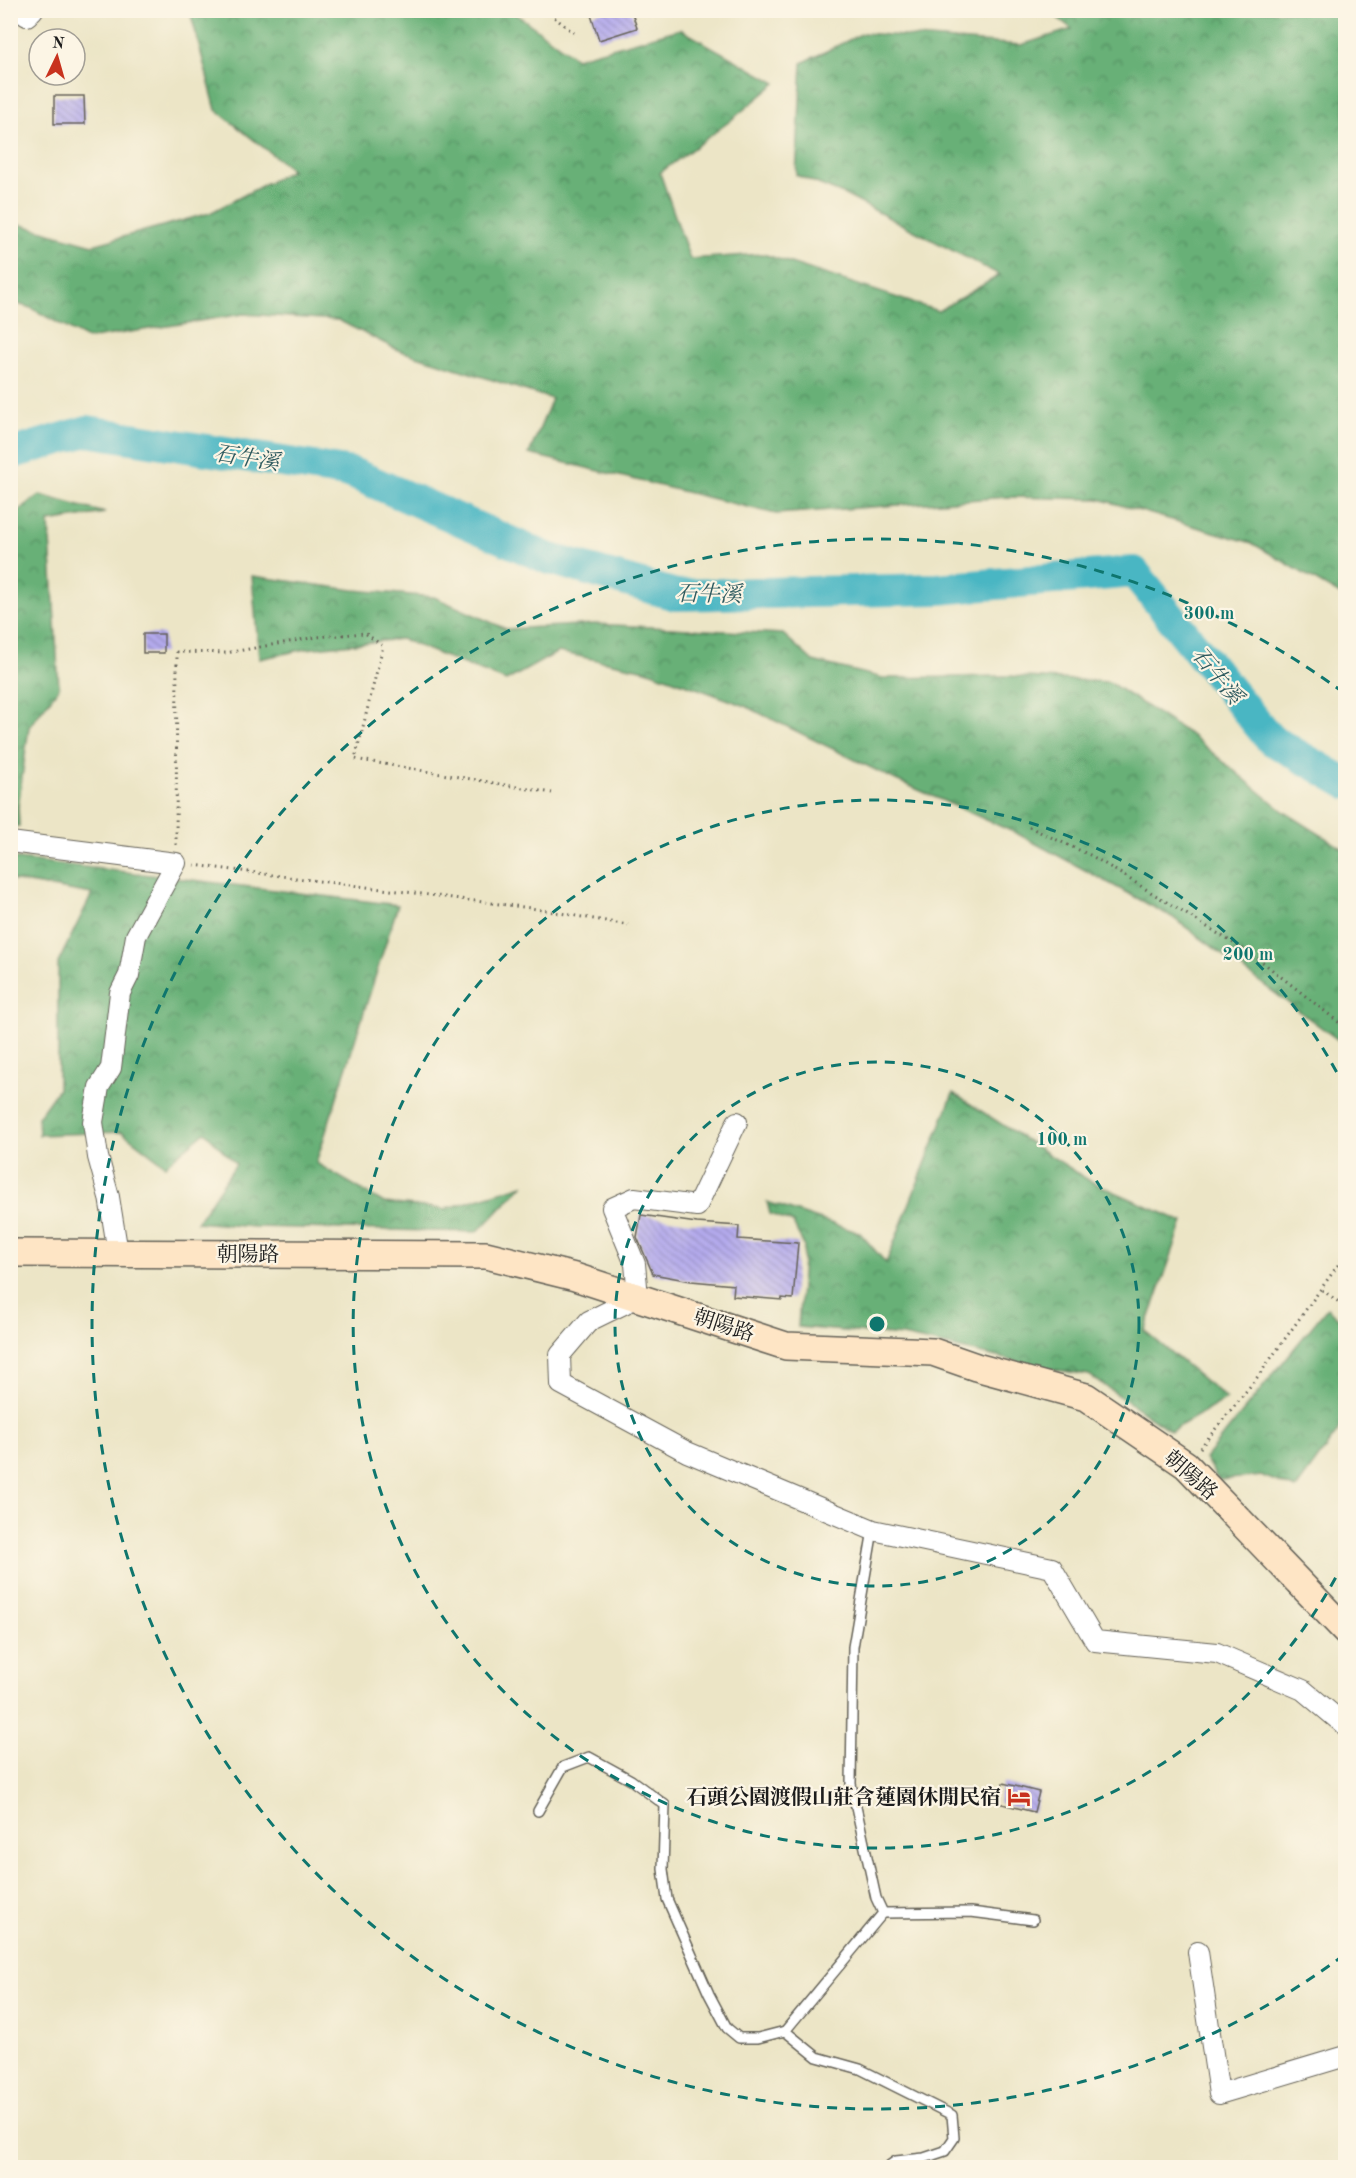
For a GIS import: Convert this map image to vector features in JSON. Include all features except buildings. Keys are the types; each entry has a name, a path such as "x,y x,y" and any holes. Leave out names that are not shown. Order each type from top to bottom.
{"main road":[{"name":"朝陽路","path":"10,1253 486,1255 575,1277 786,1346 933,1352 976,1367 1086,1397 1186,1466 1346,1631"}],"street":[{"path":"18,10 27,16 33,10"},
{"path":"12,841 176,863 136,936 129,975 120,993 111,1068 99,1087 93,1122 118,1253"},
{"path":"737,1122 697,1206 634,1198 612,1208 635,1264 638,1297 589,1321 560,1354 561,1384 687,1452 873,1530 1052,1568 1095,1641 1217,1653 1303,1690 1346,1726"},
{"path":"1198,1952 1219,2094 1346,2056"}],"lane":[{"path":"873,1530 852,1647 851,1784 876,1898 883,1913"},
{"path":"538,1811 563,1767 590,1757 632,1780 665,1805 663,1869 667,1899 709,1994 728,2028 739,2038 758,2038 785,2031 883,1913 971,1912 1033,1920"},
{"path":"785,2031 817,2057 860,2069 952,2115 954,2138 945,2151 924,2158 896,2161 886,2168"}],"path":[{"path":"545,10 573,33"},
{"path":"552,793 355,759 383,646 365,633 317,637 226,653 177,652 176,863 531,908 628,925"},
{"path":"1029,827 1092,856 1256,957 1346,1028"},
{"path":"1186,1466 1256,1379 1346,1254"},
{"path":"1322,1290 1346,1307"}],"green space":[{"path":"190,11 512,11 576,58 680,29 776,83 730,121 660,173 690,259 763,254 938,311 1000,275 843,194 796,175 802,63 863,33 1021,45 1072,29 1049,11 1345,11 1345,598 1252,543 1099,499 1008,497 776,514 529,454 552,399 398,350 338,320 243,314 87,339 31,308 11,302 11,222 93,245 210,213 292,170 216,110"},
{"path":"40,495 105,513 49,522 59,688 29,727 18,807 19,826 11,827 11,516"},
{"path":"252,576 354,590 434,597 506,629 596,624 783,634 813,661 883,678 1008,676 1109,682 1191,735 1283,811 1345,850 1345,1045 1172,917 1018,834 896,780 743,705 646,670 558,652 506,681 401,639 306,649 259,659"},
{"path":"10,858 398,905 316,1163 384,1203 445,1209 523,1185 476,1232 254,1227 197,1222 236,1164 205,1132 165,1165 122,1132 39,1135 38,1117 58,1089 58,963 92,894 11,880"},
{"path":"953,1093 1090,1181 1183,1222 1145,1331 1227,1399 1171,1431 1089,1375 1051,1369 903,1336 798,1327 804,1246 793,1223 770,1214 767,1202 860,1233 886,1263"},
{"path":"1327,1308 1345,1324 1345,1422 1296,1489 1263,1476 1218,1480 1205,1458"}],"waterway":[{"name":"石牛溪","path":"10,454 87,431 352,473 547,558 676,595 938,589 1134,572 1270,739 1346,783"}],"place":[{"name":"石頭公園渡假山莊含蓮園休閒民宿","path":"1019,1797"}]}
